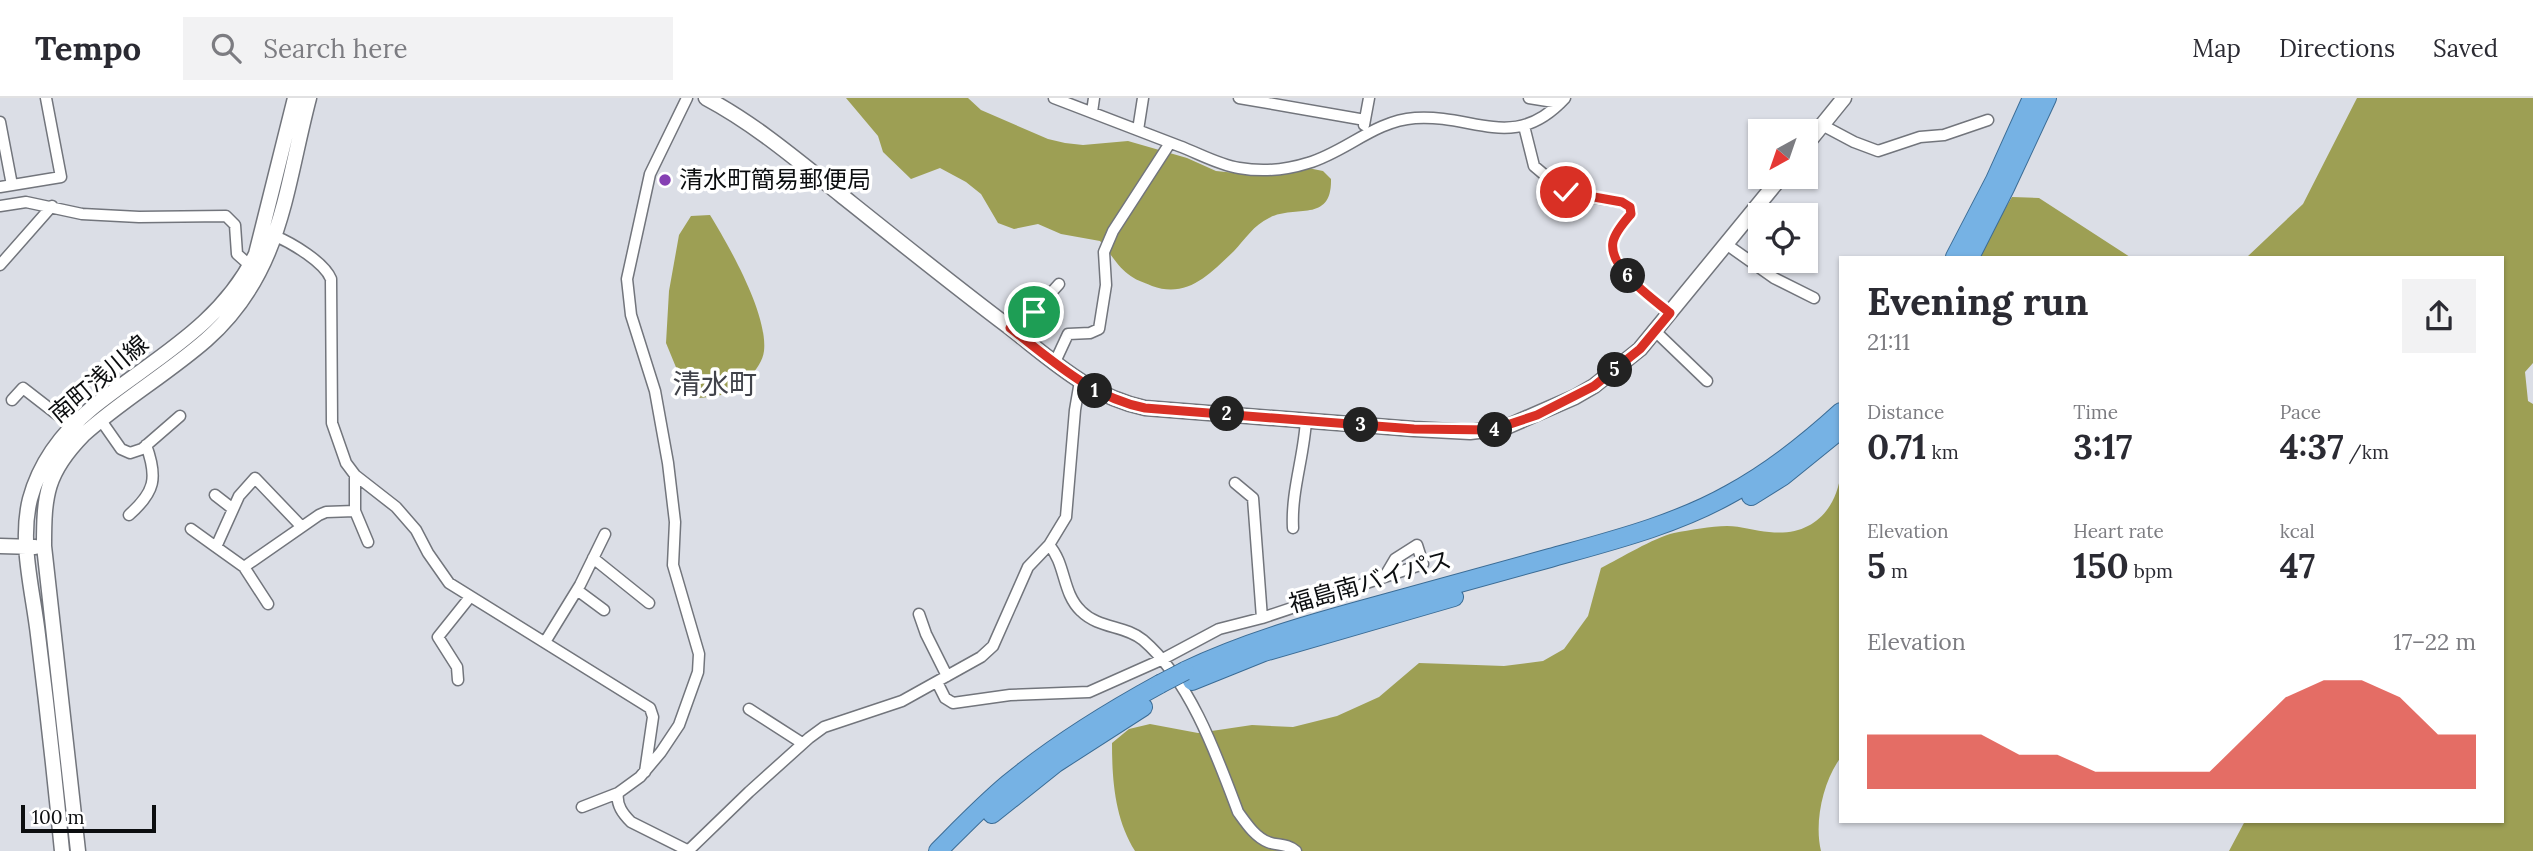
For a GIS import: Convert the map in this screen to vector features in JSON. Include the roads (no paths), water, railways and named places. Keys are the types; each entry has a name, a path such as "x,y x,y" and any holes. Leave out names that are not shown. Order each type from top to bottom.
{"highway":[{"path":"1956,256 1995,180 2032,98"},
{"path":"1971,256 2047,98"},
{"name":"福島南バイパス","path":"938,851 1008,785 1053,750 1116,708 1164,689 1229,651 1279,634 1611,541 1684,516 1730,495 1773,468 1839,414"},
{"name":"福島南バイパス","path":"1188,676 1289,644 1645,543 1694,525 1739,503 1783,476 1839,431"},
{"name":"福島南バイパス","path":"955,851 989,817 1056,762 1131,714 1164,689"}],"street":[{"path":"0,187 61,177 47,98"},
{"name":"南町浅川線","path":"62,851 26,548 27,516 37,478 48,457 72,426 216,313 255,270 256,254 295,98"},
{"name":"南町浅川線","path":"78,851 44,546 44,505 48,486 71,447 100,419 207,340 241,304 255,270 275,236 309,98"},
{"path":"582,807 618,793 645,772 679,725 698,671 699,654 673,565 675,522 656,391 631,315 627,279 650,174 687,98"},
{"path":"706,98 738,115 787,151 1080,381 1109,398 1145,408 1470,432 1504,428 1537,415 1594,386 1640,349 1771,189"},
{"path":"1054,98 1235,168 1269,170 1296,167 1322,158 1395,120 1419,118 1505,129 1524,126 1543,118 1563,101"},
{"path":"1092,113 1094,98"},
{"path":"1138,130 1143,98"},
{"path":"1239,98 1365,120"},
{"path":"1363,135 1369,98"},
{"path":"1529,98 1563,101"},
{"path":"1818,130 1844,98"},
{"path":"1822,125 1878,151 1920,137 1952,133 1988,120"},
{"path":"0,122 12,184"},
{"path":"1524,126 1534,166 1560,188 1570,194 1622,202 1630,207 1631,214 1616,235 1613,249 1623,271 1670,313"},
{"path":"1055,362 1068,334 1090,333 1101,326 1106,285 1104,252 1113,231 1170,142"},
{"path":"0,206 26,202 82,214 139,218 226,216 235,225 237,254 255,270"},
{"path":"0,265 52,206"},
{"path":"275,236 289,242 328,271 331,279 332,423 346,463 355,475 396,507 416,530 449,583 650,708 653,717 645,772"},
{"path":"1726,244 1774,278 1814,298"},
{"path":"1010,328 1034,312 1059,284"},
{"path":"1655,331 1707,381"},
{"path":"618,793 620,808 631,822 689,851 802,743 833,723 902,701 981,657 993,646 1001,632 1028,567 1049,545 1068,510 1075,410 1080,381"},
{"path":"12,400 23,388 72,426"},
{"path":"100,419 115,442 126,452 138,451 180,416"},
{"path":"1293,528 1293,494 1305,439 1306,420"},
{"path":"129,515 143,503 151,490 153,473 146,445"},
{"path":"355,475 355,511 368,542"},
{"path":"216,547 239,496 255,478 301,526"},
{"path":"1235,483 1254,498 1262,618"},
{"path":"215,495 233,509"},
{"path":"244,567 301,526 326,512 355,511"},
{"path":"191,529 244,567 268,604"},
{"path":"545,642 577,590 606,534"},
{"path":"1049,545 1067,592 1081,611 1102,625 1137,636 1177,681 1200,722 1238,812 1259,837 1269,842 1286,844 1296,851"},
{"path":"0,546 44,546"},
{"path":"593,558 649,603"},
{"path":"919,614 942,679 944,698 953,703 1010,695 1089,692 1161,660 1212,632 1385,576"},
{"path":"577,590 604,610"},
{"path":"458,680 457,667 438,637 470,597"},
{"path":"749,709 802,743"}],"place":[{"name":"清水町簡易郵便局","path":"665,180"}],"district":[{"name":"清水町","path":"715,384"}]}
